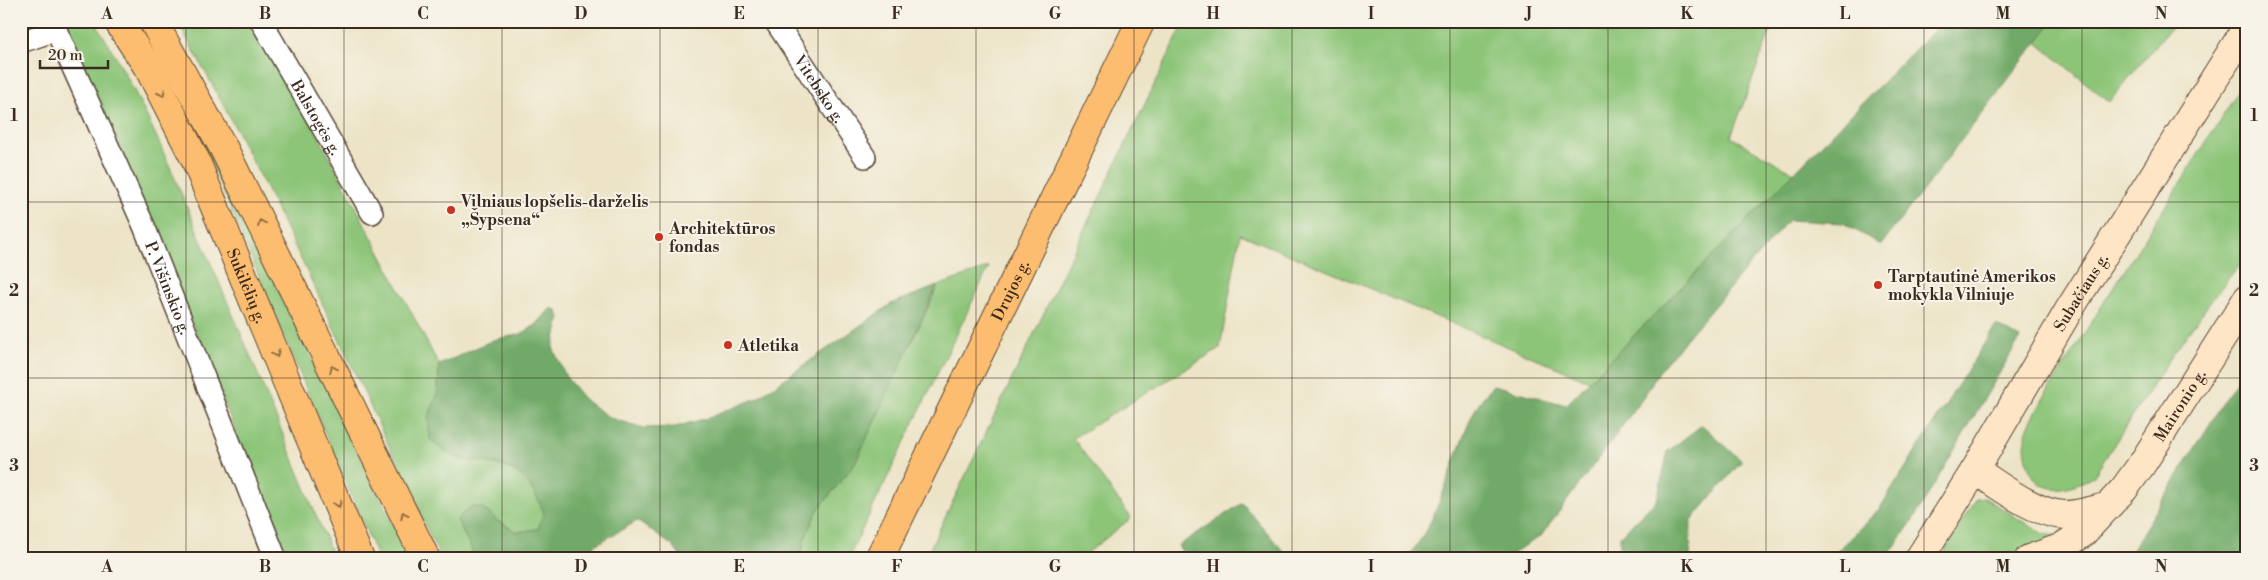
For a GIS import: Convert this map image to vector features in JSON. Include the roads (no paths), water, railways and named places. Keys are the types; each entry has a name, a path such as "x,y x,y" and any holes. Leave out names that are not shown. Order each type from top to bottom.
{"main road":[{"name":"Sukilėlių g.","path":"118,21 149,69 195,158 360,559"},
{"path":"153,21 224,148 426,559"},
{"name":"Drujos g.","path":"879,559 1141,21"},
{"name":"Subačiaus g.","path":"1919,559 1975,470 2069,310 2247,27"},
{"name":"Maironio g.","path":"2029,559 2060,548 2082,534 2124,489 2142,464 2247,299"},
{"path":"1975,470 2026,502 2048,512 2064,515 2106,507"}],"street":[{"name":"Balstogės g.","path":"261,21 372,213"},
{"name":"Vitebsko g.","path":"775,21 865,156"},
{"path":"21,42 54,25"},
{"name":"P. Višinskio g.","path":"54,25 144,226 276,559"}],"place":[{"name":"Vilniaus lopšelis-darželis „Šypsena“","path":"451,210"},
{"name":"Architektūros fondas","path":"659,237"},
{"name":"Tarptautinė Amerikos mokykla Vilniuje","path":"1878,285"},
{"name":"Atletika","path":"728,345"}]}
